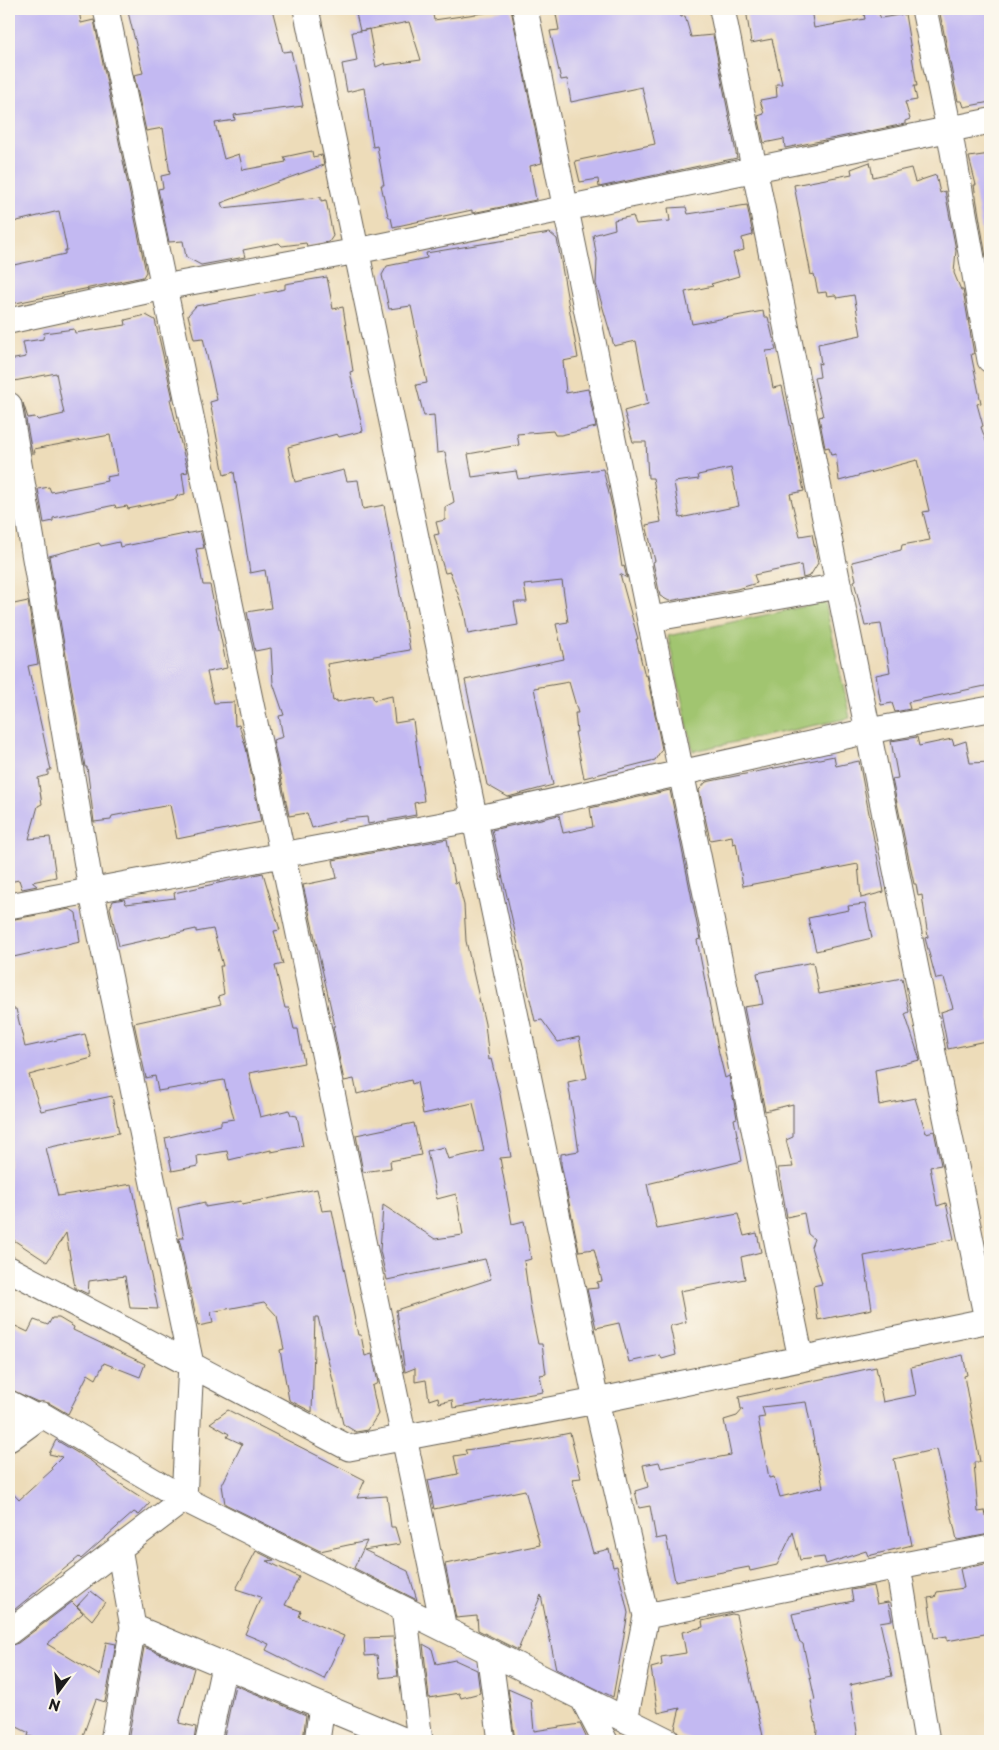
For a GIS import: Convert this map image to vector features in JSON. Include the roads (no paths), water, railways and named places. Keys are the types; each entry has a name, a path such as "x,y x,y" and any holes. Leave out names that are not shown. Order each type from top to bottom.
{"street":[{"path":"106,9 444,1629"},
{"path":"306,9 596,1401 646,1616 625,1720"},
{"path":"525,9 801,1359"},
{"path":"9,1269 349,1448 596,1401 989,1320 722,9"},
{"path":"924,9 949,129 990,360"},
{"path":"9,321 164,287 357,251 990,121"},
{"path":"9,406 92,889 190,1364 184,1499"},
{"path":"651,620 839,586"},
{"path":"9,906 475,819 868,731 990,709"},
{"path":"9,1404 36,1417"},
{"path":"9,1440 42,1414 184,1499 668,1741"},
{"path":"9,1632 184,1499"},
{"path":"113,1741 133,1628 119,1548"},
{"path":"646,1616 990,1548"},
{"path":"898,1566 928,1741"},
{"path":"404,1609 420,1741"},
{"path":"133,1628 406,1741"},
{"path":"489,1652 501,1741"},
{"path":"208,1741 224,1666"},
{"path":"583,1698 605,1741"},
{"path":"317,1741 322,1706"}]}
